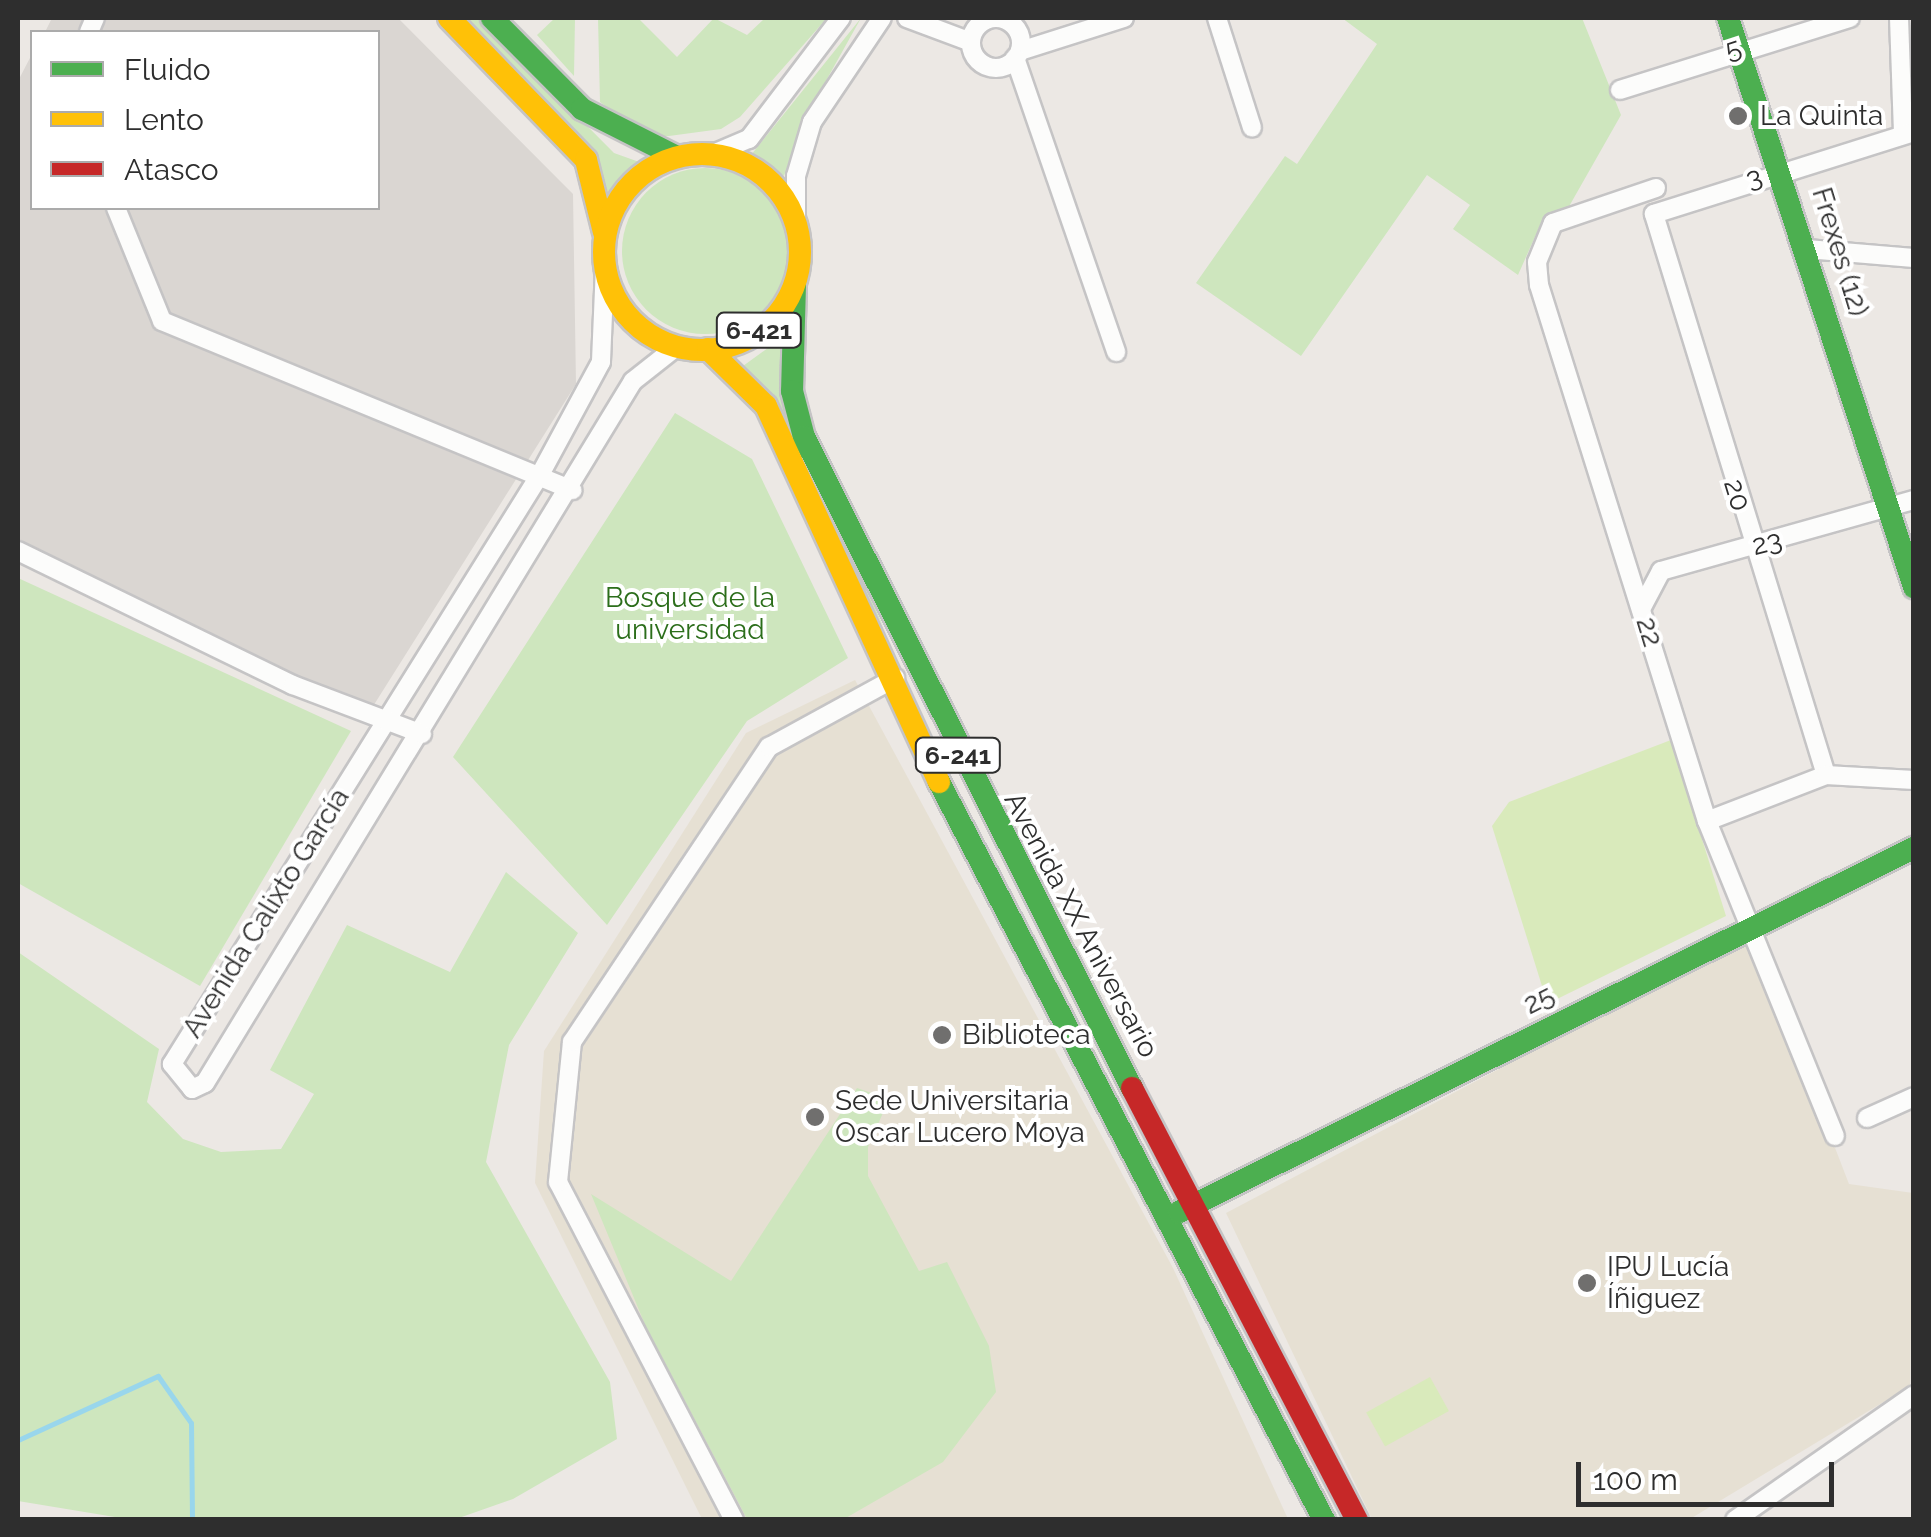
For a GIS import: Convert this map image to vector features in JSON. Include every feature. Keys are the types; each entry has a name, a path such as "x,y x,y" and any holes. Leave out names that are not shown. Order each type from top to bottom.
{"main road":[{"name":"6-421","path":"449,18 586,160 604,236 605,266 620,308 675,348 708,348 746,341 776,317 794,284"},
{"path":"492,18 582,109 677,156 712,154 765,176 796,224"},
{"name":"Frexes (12)","path":"1728,18 1782,168 1914,587"},
{"path":"604,236 618,200 677,156"},
{"name":"Avenida XX Aniversario","path":"796,224 792,391 804,437 913,668 1357,1520"},
{"name":"Avenida XX Aniversario","path":"708,348 766,406 887,682 1170,1217 1324,1520"},
{"name":"25","path":"1170,1217 1914,848"}],"street":[{"path":"712,154 749,139 841,18"},
{"name":"Avenida XX Aniversario","path":"796,224 796,176 812,122 882,18"},
{"path":"907,18 971,42 986,66 1124,18"},
{"path":"971,42 982,22 997,18 1016,29 1018,55 1116,352"},
{"path":"1217,18 1252,128"},
{"name":"5","path":"1620,90 1738,47 1850,18"},
{"path":"1899,18 1908,133"},
{"name":"3","path":"1654,214 1782,168 1908,133"},
{"name":"22","path":"1656,188 1554,223 1537,262 1707,821 1747,928 1835,1136"},
{"path":"117,210 162,322 541,473 573,490"},
{"name":"20","path":"1654,214 1753,549 1826,775"},
{"path":"1807,249 1914,258"},
{"name":"Avenida Calixto García","path":"605,266 600,362 541,473 172,1064 192,1089 205,1083 573,490 633,381 675,348"},
{"name":"23","path":"1642,609 1661,571 1715,550 1753,549 1914,500"},
{"path":"18,551 292,685 422,734"},
{"path":"734,1520 558,1182 572,1042 770,747 913,668"},
{"path":"1707,821 1826,775 1914,780"},
{"path":"1867,1118 1914,1097"},
{"path":"1735,1520 1914,1395"}],"shaded area":[{"path":"52,18 398,18 573,194 576,384 365,719 18,539 18,81 30,58 30,210 380,210 380,30 46,30"},
{"name":"Sede Universitaria Oscar Lucero Moya","path":"855,680 1173,1268 1288,1519 702,1519 535,1183 544,1051 746,733"},
{"name":"IPU Lucía Íñiguez","path":"1753,935 1849,1184 1913,1193 1910,1386 1690,1519 1372,1519 1226,1213"}],"green space":[{"path":"457,18 480,18 614,153 642,163 612,202"},
{"path":"555,18 575,18 574,76 537,35"},
{"path":"598,18 638,18 677,57 714,18 747,35 765,18 827,18 740,117 721,129 646,136 600,102"},
{"path":"861,18 803,122 784,176 751,155"},
{"path":"1342,18 1582,18 1621,115 1567,210 1542,221 1518,275 1453,229 1470,205 1427,175 1301,356 1196,283 1285,156 1297,164 1377,44"},
{"path":"705,168 737,174 764,192 782,219 788,251 782,283 764,310 737,328 705,334 673,328 646,310 628,283 622,251 628,219 646,192 673,174"},
{"path":"786,335 785,397 883,626 743,366"},
{"name":"Bosque de la universidad","path":"675,413 752,459 848,658 747,721 607,925 453,757"},
{"path":"18,578 351,731 200,986 18,883"},
{"path":"1671,740 1726,916 1555,1000 1542,986 1492,826 1509,802"},
{"path":"506,872 578,933 509,1045 486,1162 610,1382 617,1439 513,1499 456,1519 133,1520 18,1501 18,952 159,1049 147,1102 183,1139 221,1152 281,1149 314,1094 270,1070 347,925 450,972"},
{"path":"857,1088 889,1099 868,1147 868,1176 919,1271 947,1262 989,1346 996,1392 943,1462 844,1519 747,1519 646,1327 591,1194 731,1281"},
{"path":"1430,1377 1449,1411 1385,1447 1366,1412"}],"waterway":[{"path":"18,1440 158,1376 191,1423 192,1520"}],"traffic: fast":[{"path":"492,18 582,109 677,157"},
{"path":"1728,18 1914,587"},
{"path":"795,285 792,391 804,437 1132,1088"},
{"path":"939,782 1324,1520"},
{"path":"1179,1212 1914,848"}],"traffic: slow":[{"path":"449,18 586,160 604,232"},
{"path":"702,154 739,162 771,183 792,215 800,252 792,289 771,321 739,342 702,350 665,342 633,321 612,289 604,252 612,215 633,183 665,162 702,154"},
{"path":"708,349 766,406 939,782"}],"traffic: jam":[{"path":"1132,1088 1357,1520"}],"place":[{"name":"La Quinta","path":"1738,116"},
{"name":"Biblioteca","path":"942,1035"},
{"name":"Sede Universitaria Oscar Lucero Moya","path":"815,1117"},
{"name":"IPU Lucía Íñiguez","path":"1587,1283"}]}
